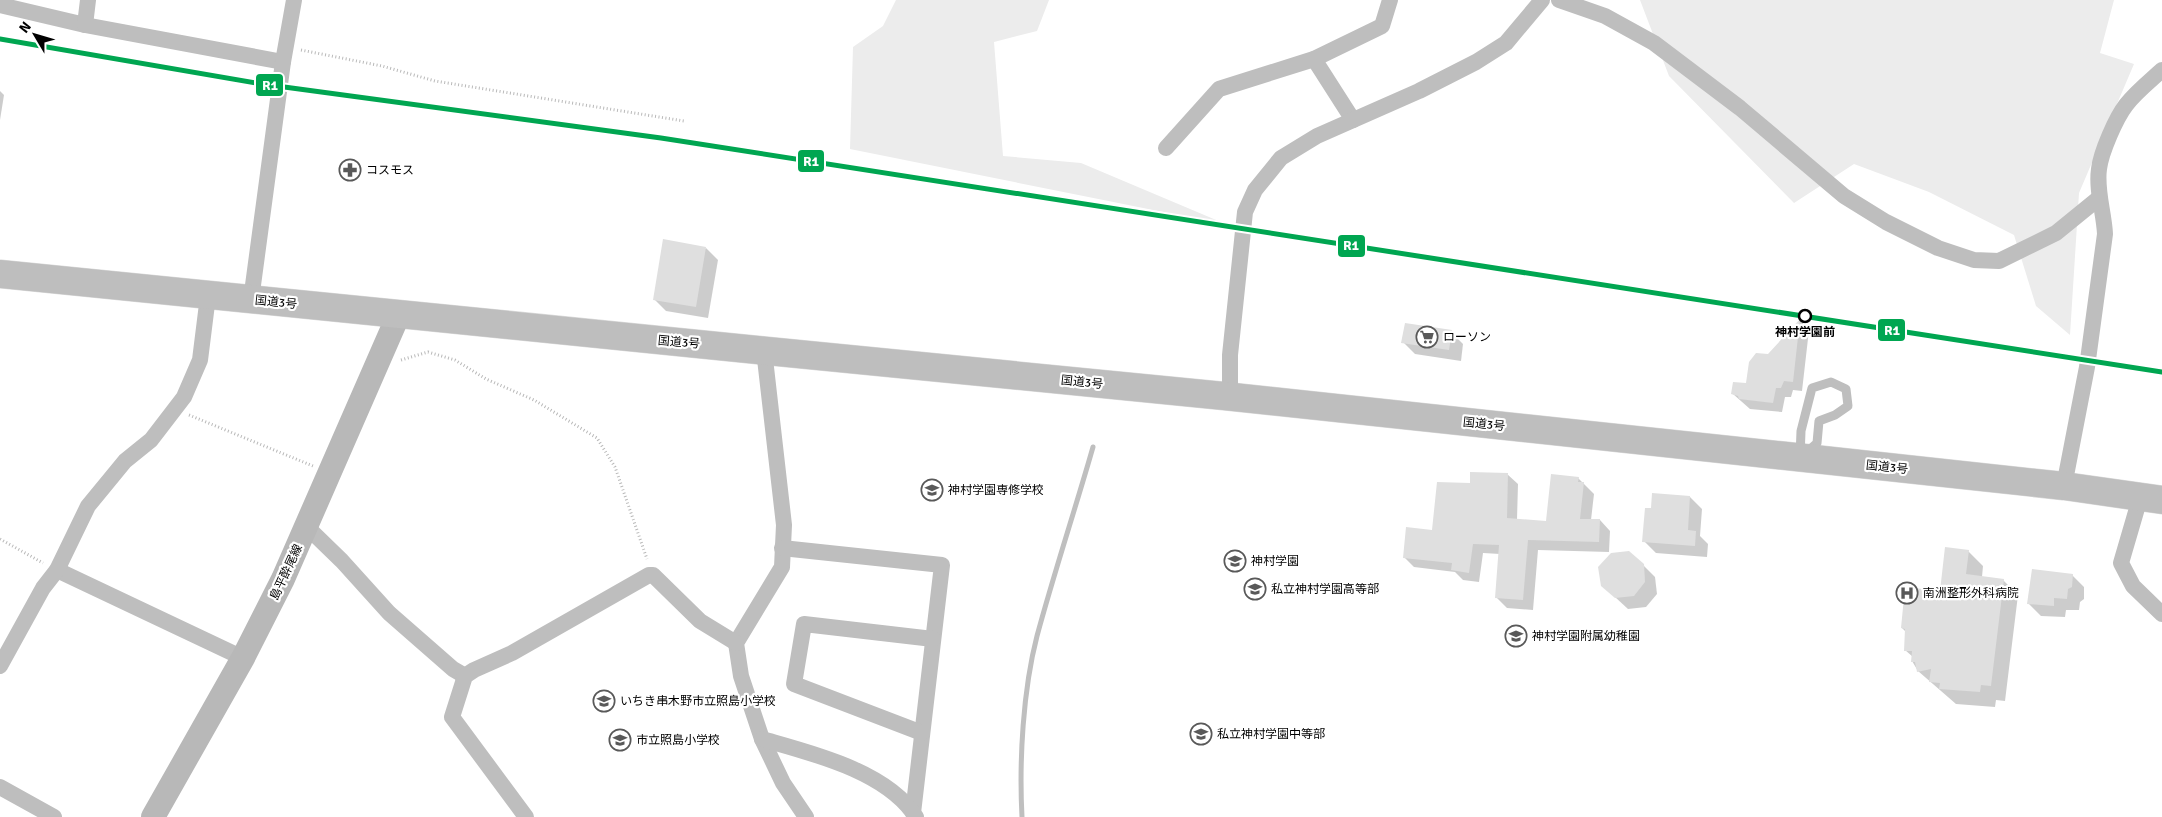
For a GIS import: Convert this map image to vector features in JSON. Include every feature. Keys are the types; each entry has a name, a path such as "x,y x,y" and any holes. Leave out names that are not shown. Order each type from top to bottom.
{"highway":[{"name":"国道3号","path":"0,274 398,316 764,350 1230,397 2064,486 2151,499"}],"main road":[{"name":"島平酔尾線","path":"154,817 243,658 307,527 398,316"}],"street":[{"path":"85,25 88,0"},
{"path":"251,300 284,55 294,0"},
{"path":"1166,148 1219,89 1314,58 1382,26 1390,0"},
{"path":"1230,397 1230,355 1242,230 1248,205 1255,190 1280,158 1317,136 1427,87 1476,62 1506,43 1542,0"},
{"path":"1558,0 1605,16 1654,43 1740,108 1844,196 1886,222 1938,248 1974,260 1999,261 2056,234 2099,198"},
{"path":"0,5 85,25 284,55"},
{"path":"1314,58 1353,120"},
{"path":"2064,486 2086,367 2104,234 2104,215 2099,198 2099,168 2109,138 2126,106 2162,70"},
{"path":"0,666 43,588 57,570 88,506 125,461 150,440 184,397 200,360 208,296"},
{"path":"764,350 784,526 782,567 736,643 741,676 762,739 783,783 806,817"},
{"path":"2151,499 2122,562 2133,586 2162,614"},
{"path":"307,527 342,561 389,613 453,669 465,676"},
{"path":"782,548 942,565 914,815"},
{"path":"57,570 243,658"},
{"path":"526,817 452,717 465,676 512,653 649,575 653,575 700,621 736,643"},
{"path":"922,733 794,684 804,624 933,639"},
{"path":"762,739 834,759 891,792 914,815"},
{"path":"0,786 54,817"}],"lane":[{"path":"1831,382 1846,389 1848,406 1835,414 1818,420 1817,443 1800,458 1801,431 1812,388 1831,382"}],"path":[{"path":"284,55 382,66 435,81 684,121"},
{"path":"376,368 428,352 454,360 486,379 534,400 596,438 615,467 653,575"},
{"path":"175,409 330,473"},
{"path":"0,539 57,570"}],"shaded area":[{"path":"896,0 1049,0 1037,31 994,42 1003,156 1081,163 1228,225 850,149 853,47 883,26"},
{"path":"1640,0 2114,0 2100,53 2134,64 2079,193 2070,335 2036,306 2014,235 1929,192 1854,164 1794,203 1669,76"}],"building":[{"path":"663,239 706,247 696,307 653,300"},
{"path":"1800,319 1793,382 1784,381 1781,388 1776,388 1773,403 1739,399 1738,396 1731,394 1733,382 1746,383 1749,362 1756,353 1768,354"},
{"name":"ローソン","path":"1405,323 1452,330 1449,350 1401,343"},
{"path":"1470,472 1508,473 1507,518 1546,521 1551,474 1579,477 1578,482 1584,482 1580,519 1600,519 1599,542 1528,540 1523,600 1495,598 1499,545 1473,544 1469,573 1451,570 1452,563 1403,558 1406,527 1432,530 1437,482 1470,483"},
{"path":"1652,493 1690,496 1688,530 1696,531 1695,546 1642,542 1645,508 1651,508"},
{"path":"1945,547 1969,550 1966,574 2004,579 1991,686 1981,685 1980,692 1939,689 1940,683 1929,682 1931,669 1917,672 1915,662 1911,662 1912,651 1904,651 1905,629 1901,628 1905,587 1940,591"},
{"path":"1629,551 1644,564 1645,582 1634,596 1615,598 1601,586 1598,567 1611,553"},
{"path":"2032,569 2073,574 2072,587 2068,589 2067,599 2054,598 2054,606 2027,604"}],"waterway":[{"path":"1022,817 1023,726 1032,657 1093,447"}],"transit line":[{"name":"R1","path":"0,39 262,84 661,138 2162,372"}],"place":[{"name":"コスモス","path":"350,170"},
{"name":"神村学園前","path":"1805,316"},
{"name":"ローソン","path":"1427,337"},
{"name":"神村学園専修学校","path":"932,490"},
{"name":"神村学園","path":"1235,561"},
{"name":"私立神村学園高等部","path":"1255,589"},
{"name":"南洲整形外科病院","path":"1907,593"},
{"name":"神村学園附属幼稚園","path":"1516,636"},
{"name":"いちき串木野市立照島小学校","path":"604,701"},
{"name":"私立神村学園中等部","path":"1201,734"},
{"name":"市立照島小学校","path":"620,740"}]}
